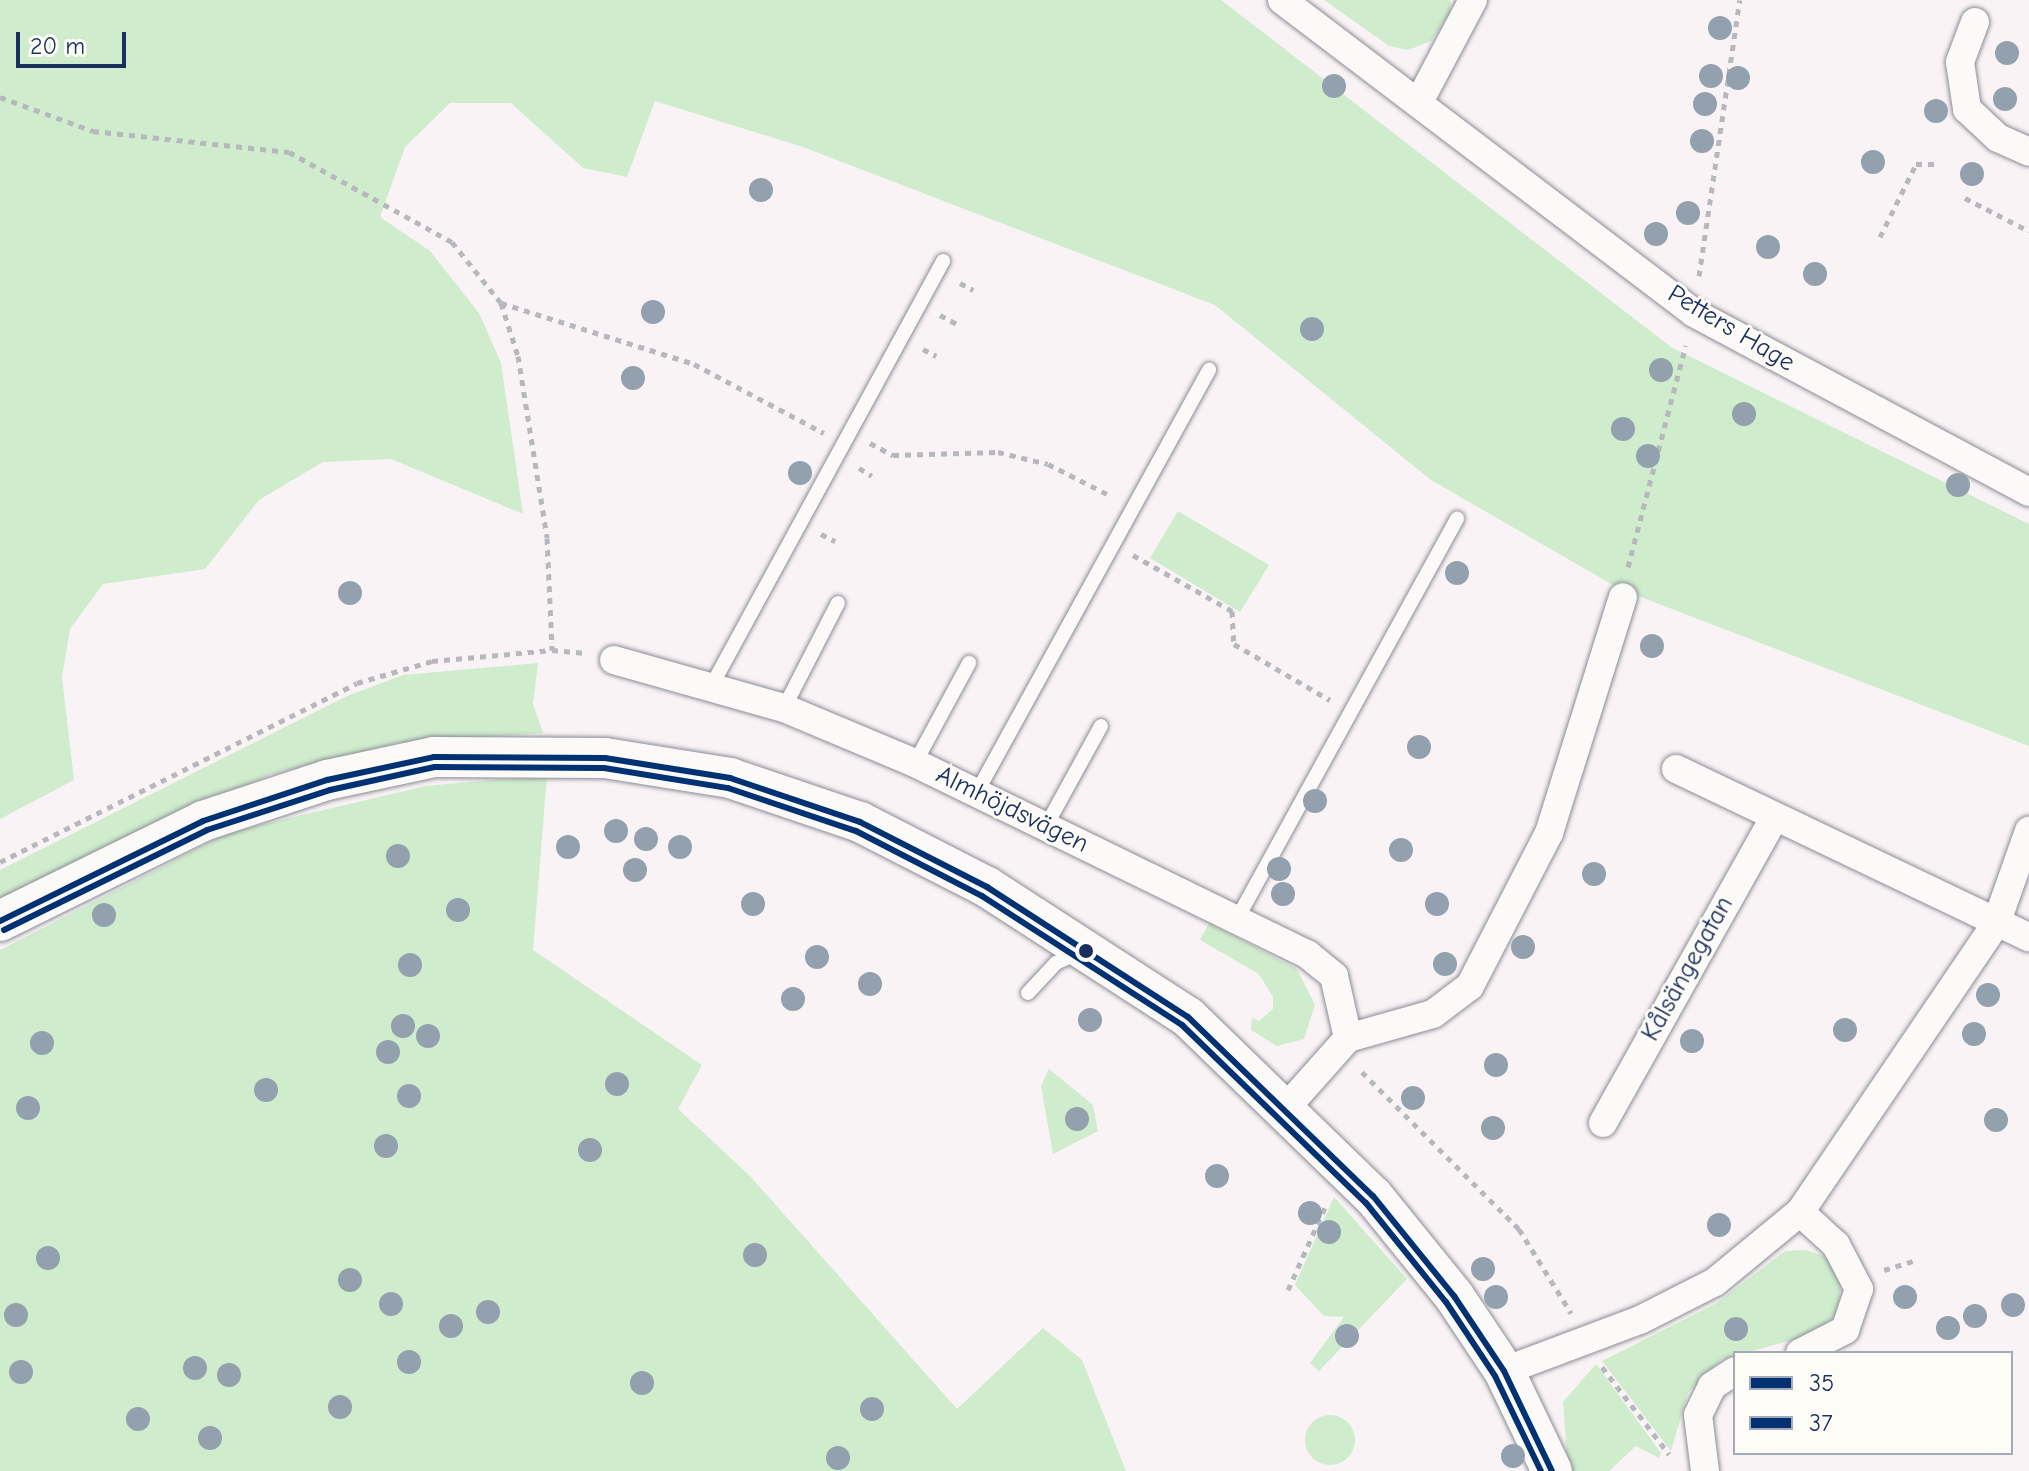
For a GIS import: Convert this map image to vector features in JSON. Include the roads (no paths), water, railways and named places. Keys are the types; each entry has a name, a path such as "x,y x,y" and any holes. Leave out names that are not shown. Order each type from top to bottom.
{"street":[{"name":"Petters Hage","path":"1282,0 1420,100 1694,313 2029,492"},
{"path":"1420,100 1473,0"},
{"path":"1975,22 1960,62 1967,109 1998,138 2029,152"},
{"path":"1285,1109 1348,1038 1433,1014 1470,986 1549,833 1623,597"},
{"name":"Almhöjdsvägen","path":"614,660 712,685 784,708 915,763 1237,919 1334,976 1348,1038"},
{"path":"0,921 203,821 268,797 434,757 523,755 730,778 860,822 1088,948 1188,1017 1373,1196 1504,1371 1552,1471"},
{"path":"1676,769 1996,924 2029,937"},
{"name":"Kålsängegatan","path":"1603,1123 1775,817"},
{"path":"1504,1371 1583,1341 1715,1282 1800,1212 1996,924 2029,831"},
{"path":"1800,1212 1843,1254 1859,1289 1845,1330 1804,1351"},
{"path":"1705,1471 1698,1415 1712,1386 1733,1372"}],"lane":[{"path":"712,685 943,261"},
{"path":"977,792 1209,370"},
{"path":"1237,919 1457,519"},
{"path":"784,708 838,603"},
{"path":"915,763 969,663"},
{"path":"1046,826 1101,726"},
{"path":"1028,993 1056,963 1088,948"}]}
